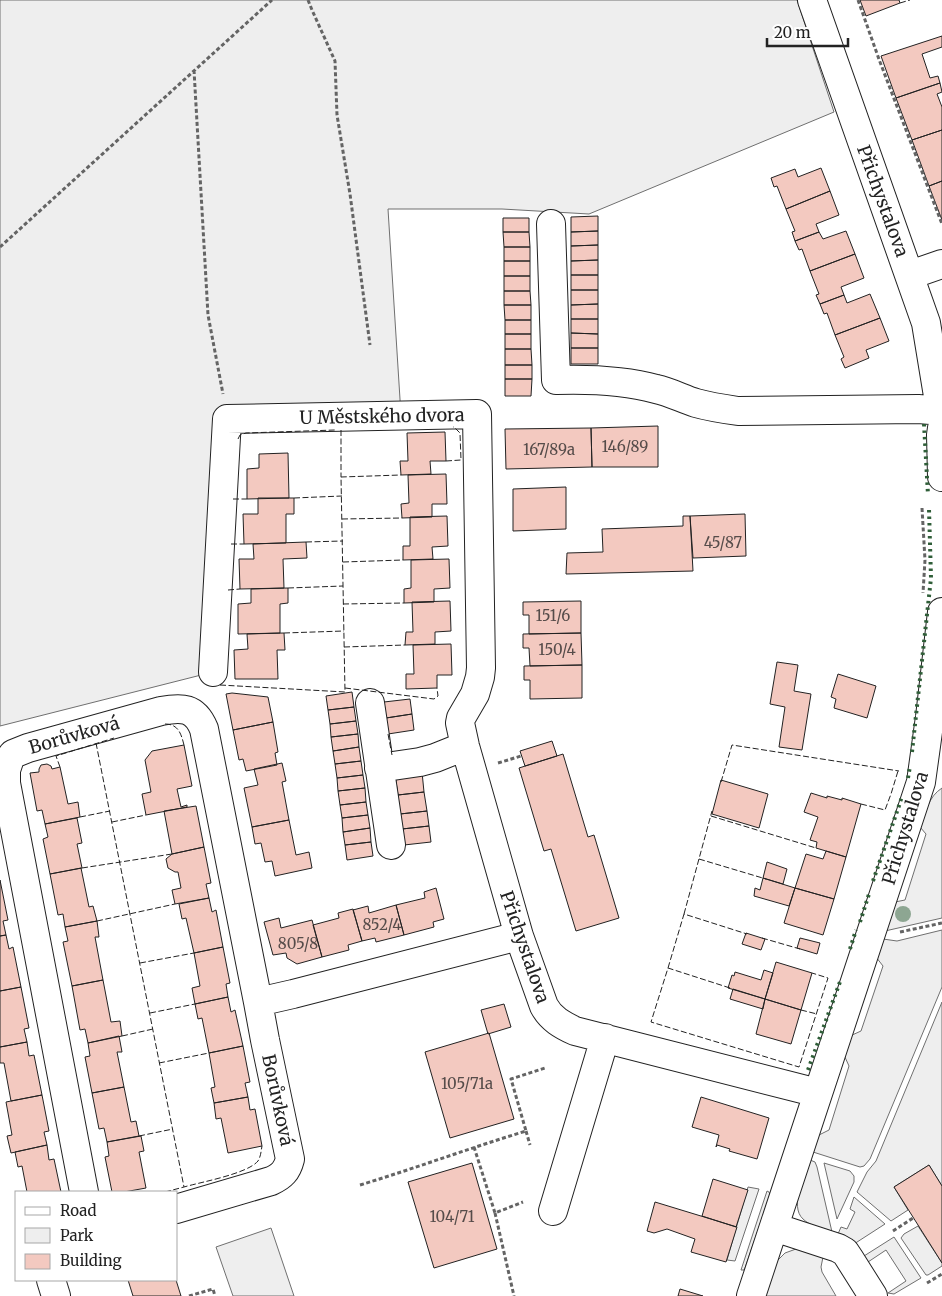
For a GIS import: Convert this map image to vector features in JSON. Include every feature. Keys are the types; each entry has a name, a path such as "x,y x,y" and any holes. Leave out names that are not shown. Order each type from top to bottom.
{"street":[{"name":"Přichystalova","path":"812,0 926,323 938,396 942,406"},
{"path":"551,224 556,380 574,379 628,383 655,388 696,403 738,411 918,409 942,413"},
{"path":"910,276 942,264"},
{"name":"U Městského dvora","path":"227,419 477,414 481,668 475,694 464,712 462,735"},
{"path":"213,672 227,419"},
{"path":"942,428 942,477"},
{"name":"Přichystalova","path":"751,1296 921,782 933,765 942,612"},
{"path":"370,703 391,845"},
{"name":"Borůvková","path":"84,1191 7,790 6,770 10,758 14,754 39,744 161,711 188,710 194,713 202,723 206,736 264,1040 290,1159 289,1165 282,1175 271,1181 178,1208"},
{"name":"Přichystalova","path":"462,735 519,936 544,1006 549,1014 560,1024 575,1031 818,1093"},
{"path":"379,768 435,758 462,735"},
{"path":"258,1002 519,936"},
{"path":"553,1211 605,1038"},
{"path":"774,1227 838,1248 844,1252 872,1296"},
{"path":"51,1281 56,1296"}],"path":[{"path":"0,247 272,0"},
{"path":"308,0 335,61 337,115 350,194 370,345"},
{"path":"858,0 942,224"},
{"path":"194,70 208,315 227,419"},
{"path":"894,934 942,923"},
{"path":"530,1145 511,1079 545,1068"},
{"path":"360,1185 526,1131"},
{"path":"474,1147 495,1213 514,1296"},
{"path":"495,1213 523,1202"},
{"path":"893,1231 913,1218"},
{"path":"927,1283 942,1274"},
{"path":"189,1296 213,1289 216,1296"}],"green space":[{"path":"0,0 797,0 834,112 589,214 502,209 388,209 401,415 227,419 213,672 0,726"},
{"path":"942,788 942,918 885,931 895,902 905,900 926,834 920,827 930,800"},
{"path":"942,930 942,987 870,1159 864,1166 860,1167 813,1152 817,1136 829,1130 849,1066 844,1055 850,1036 861,1031 883,966 876,957 883,939 897,941"},
{"path":"942,1002 942,1186 929,1165 894,1187 908,1210 891,1221 857,1192 867,1172 876,1161"},
{"path":"810,1160 815,1162 817,1167 832,1232 809,1224 799,1213 797,1206 799,1190"},
{"path":"824,1163 850,1171 854,1176 854,1182 837,1219"},
{"path":"748,1187 759,1189 735,1261 727,1260"},
{"path":"767,1191 770,1195 745,1268 741,1270"},
{"path":"854,1197 885,1224 854,1244 838,1234 841,1227 847,1229 855,1212 850,1209"},
{"path":"918,1226 942,1263 942,1266 928,1275 926,1275 901,1238 904,1234"},
{"path":"271,1228 294,1296 233,1296 216,1247"},
{"path":"894,1237 921,1278 894,1294 888,1293 906,1281 886,1250 868,1262 864,1256"},
{"path":"796,1249 823,1257 822,1272 836,1296 765,1296 777,1261 785,1253"}],"building":[{"path":"860,0 899,0 900,3 866,16"},
{"path":"942,36 942,47 922,54 930,78 938,76 940,83 896,98 881,56"},
{"path":"940,83 942,92 937,94 942,107 942,130 912,140 896,98"},
{"path":"942,130 942,181 929,186 912,140"},
{"path":"821,168 830,191 786,209 777,186 774,187 771,178 795,169 798,177"},
{"path":"942,181 942,220 929,186"},
{"path":"830,191 839,215 816,224 819,232 795,241 792,232 795,231 786,209"},
{"path":"598,216 598,231 571,232 571,217"},
{"path":"503,218 529,218 529,232 503,232"},
{"path":"598,231 598,245 571,246 571,232"},
{"path":"846,231 855,254 810,271 802,249 799,250 795,241 819,232 823,239"},
{"path":"503,232 529,232 530,247 504,247"},
{"path":"598,245 598,260 571,261 571,246"},
{"path":"504,247 530,247 530,261 504,261"},
{"path":"855,254 864,278 841,287 844,295 820,304 816,295 819,294 810,271"},
{"path":"598,260 598,275 571,275 571,261"},
{"path":"504,261 530,261 530,276 504,276"},
{"path":"571,275 598,275 598,290 571,290"},
{"path":"504,276 530,276 530,291 504,291"},
{"path":"571,290 598,290 598,304 571,305"},
{"path":"504,291 530,291 531,305 504,305"},
{"path":"870,294 880,318 835,335 827,313 824,314 820,304 844,295 847,303"},
{"path":"598,304 598,319 571,319 571,305"},
{"path":"504,305 531,305 531,320 505,320"},
{"path":"880,318 889,341 866,350 869,358 845,368 841,359 844,357 835,335"},
{"path":"571,319 598,319 598,334 571,333"},
{"path":"505,320 531,320 531,334 505,334"},
{"path":"571,333 598,334 598,348 571,348"},
{"path":"505,334 531,334 531,349 505,349"},
{"path":"571,348 598,348 598,364 571,364"},
{"path":"505,349 531,349 532,365 505,365"},
{"path":"505,365 532,365 532,379 505,379"},
{"path":"505,379 532,379 531,396 505,396"},
{"path":"658,426 658,467 592,467 591,428"},
{"path":"591,428 592,467 506,469 505,429"},
{"path":"445,432 446,461 430,461 431,474 401,475 400,461 408,461 407,433"},
{"path":"288,453 289,498 247,499 247,469 259,468 259,454"},
{"path":"446,474 447,504 432,504 432,517 402,518 401,504 409,503 408,475"},
{"path":"566,487 566,529 513,531 513,489"},
{"path":"258,498 294,498 294,514 286,514 286,543 244,544 243,514 258,514"},
{"path":"745,514 746,556 693,558 690,516"},
{"path":"447,516 448,546 432,547 433,559 403,560 403,546 410,546 410,517"},
{"path":"683,516 690,516 693,571 566,574 567,553 603,552 602,529 683,526"},
{"path":"306,542 307,558 283,559 284,588 240,589 239,559 254,559 253,544"},
{"path":"449,559 450,588 434,589 434,602 404,603 404,589 411,588 411,560"},
{"path":"288,588 288,603 280,604 280,633 238,634 238,604 251,603 251,589"},
{"path":"450,601 451,631 435,632 435,644 405,645 406,632 413,632 412,602"},
{"path":"581,601 581,633 529,634 529,615 523,615 523,602"},
{"path":"284,633 285,650 277,650 278,679 235,679 234,650 248,649 247,634"},
{"path":"581,633 582,665 530,666 529,648 523,648 523,634"},
{"path":"451,644 452,675 437,675 437,688 406,689 406,674 414,674 413,645"},
{"path":"777,662 798,665 794,691 811,694 802,750 779,747 785,707 770,704"},
{"path":"582,665 582,698 530,699 530,680 524,680 524,666"},
{"path":"838,674 876,686 867,718 834,708 836,699 831,697"},
{"path":"352,692 354,707 328,710 326,696"},
{"path":"226,694 268,697 273,722 233,730"},
{"path":"410,699 412,714 386,718 384,702"},
{"path":"354,707 356,721 330,724 328,710"},
{"path":"412,714 414,730 388,734 386,718"},
{"path":"356,721 358,734 331,737 330,724"},
{"path":"273,722 278,752 275,753 277,765 246,771 243,759 239,760 233,730"},
{"path":"358,734 359,747 333,751 331,737"},
{"path":"552,741 557,756 525,766 520,751"},
{"path":"184,745 192,786 177,789 181,807 187,805 187,807 146,815 142,794 151,792 145,760 152,751"},
{"path":"359,747 361,761 335,764 333,751"},
{"path":"563,754 588,837 594,835 619,918 576,931 551,849 544,851 519,768"},
{"path":"361,761 363,775 337,778 335,764"},
{"path":"282,763 286,781 282,782 289,820 252,827 244,788 258,785 254,769"},
{"path":"47,764 52,769 60,767 68,804 78,802 80,817 45,824 42,810 37,811 30,773 39,772 41,765"},
{"path":"422,772 424,792 398,795 395,775"},
{"path":"363,775 365,788 338,791 337,778"},
{"path":"721,780 768,794 759,828 712,814"},
{"path":"365,788 366,802 340,805 338,791"},
{"path":"424,792 427,811 400,814 398,795"},
{"path":"811,793 827,798 827,796 842,800 842,798 861,804 846,857 816,848 817,842 810,840 818,817 804,812"},
{"path":"366,802 368,815 342,818 340,805"},
{"path":"196,806 204,847 172,854 164,811"},
{"path":"427,811 429,826 402,829 400,814"},
{"path":"368,815 370,828 343,832 342,818"},
{"path":"77,818 82,843 77,844 82,868 50,874 43,839 48,837 45,824"},
{"path":"289,820 296,855 309,852 312,868 275,876 272,861 265,862 261,843 255,844 252,827"},
{"path":"429,826 431,842 404,845 402,829"},
{"path":"370,828 371,842 345,845 343,832"},
{"path":"371,842 373,856 347,860 345,845"},
{"path":"204,847 211,883 206,884 209,898 175,904 172,890 181,888 178,872 168,868 166,859 172,854"},
{"path":"826,851 846,857 834,899 795,888 806,854 823,859"},
{"path":"767,862 787,869 783,884 763,878"},
{"path":"81,868 89,907 93,906 97,921 65,927 63,914 58,915 50,874"},
{"path":"763,878 795,888 789,906 754,896 755,888 760,890"},
{"path":"0,880 8,920 3,921 6,935 0,936"},
{"path":"436,888 444,919 433,922 434,927 404,935 396,905 425,898 424,892"},
{"path":"795,888 834,899 823,935 784,923"},
{"path":"209,898 212,912 216,910 223,947 194,953 186,918 182,919 179,904"},
{"path":"396,905 404,935 376,942 375,938 362,941 353,910 368,906 369,913"},
{"path":"353,909 362,941 348,945 349,950 322,957 313,925 339,918 338,913"},
{"path":"279,918 281,928 312,920 322,957 297,964 287,958 286,953 273,955 264,922"},
{"path":"97,921 99,937 95,937 103,980 72,986 63,942 68,941 65,927"},
{"path":"746,933 765,939 761,950 742,944"},
{"path":"6,935 9,949 13,947 21,987 0,991 0,936"},
{"path":"800,938 820,943 817,954 797,948"},
{"path":"223,947 230,983 226,984 228,997 195,1004 192,988 200,986 194,953"},
{"path":"776,962 812,973 801,1010 765,999"},
{"path":"764,970 773,973 765,999 728,988 732,975 734,976 735,972 761,980"},
{"path":"103,980 111,1022 120,1021 122,1036 88,1043 85,1029 80,1030 72,986"},
{"path":"21,987 29,1028 24,1029 27,1042 0,1047 0,991"},
{"path":"733,989 765,999 763,1009 730,999"},
{"path":"228,997 231,1012 235,1010 243,1046 209,1053 202,1018 198,1019 195,1004"},
{"path":"765,999 801,1010 791,1044 756,1034"},
{"path":"504,1004 511,1027 488,1034 481,1010"},
{"path":"489,1033 514,1119 450,1138 425,1052"},
{"path":"119,1036 122,1052 117,1052 124,1087 92,1093 85,1057 90,1056 88,1043"},
{"path":"27,1042 29,1056 34,1055 42,1095 11,1101 4,1063 0,1063 0,1047"},
{"path":"243,1046 250,1082 245,1083 248,1097 214,1103 211,1088 215,1087 209,1053"},
{"path":"124,1087 131,1122 136,1121 139,1136 107,1142 104,1128 99,1129 92,1093"},
{"path":"42,1095 49,1131 44,1132 47,1145 11,1153 7,1136 12,1135 6,1102"},
{"path":"248,1097 250,1110 255,1109 262,1146 228,1153 221,1118 216,1119 214,1103"},
{"path":"701,1097 769,1118 757,1159 729,1151 730,1149 717,1145 716,1147 719,1135 692,1127"},
{"path":"141,1136 144,1151 139,1152 146,1188 130,1191 112,1191 105,1157 109,1156 107,1142"},
{"path":"47,1145 49,1160 54,1159 61,1191 27,1191 22,1166 18,1167 15,1152"},
{"path":"472,1163 497,1249 434,1268 408,1182"},
{"path":"929,1165 942,1186 942,1263 894,1187"},
{"path":"713,1179 748,1190 736,1227 702,1216"},
{"path":"655,1202 737,1227 726,1262 691,1252 695,1239 667,1229 654,1233 647,1231"},
{"path":"128,1281 176,1281 181,1296 133,1296"},
{"path":"680,1289 703,1296 678,1296"}],"hedge":[{"path":"924,424 928,495"},
{"path":"912,752 931,578 929,509"},
{"path":"908,778 910,766"},
{"path":"873,881 902,797"},
{"path":"860,922 869,894"},
{"path":"850,949 856,930"},
{"path":"808,1070 841,979"}],"fence":[{"path":"900,3 910,0"},
{"path":"446,461 461,460 460,433 453,427"},
{"path":"238,439 240,435 246,433 335,430"},
{"path":"341,430 341,477"},
{"path":"220,685 345,692 341,477 401,475"},
{"path":"294,498 342,496"},
{"path":"233,499 247,499"},
{"path":"342,519 402,518"},
{"path":"306,542 343,541"},
{"path":"231,544 244,544"},
{"path":"343,562 403,560"},
{"path":"288,588 343,586"},
{"path":"228,590 240,589"},
{"path":"343,604 404,603"},
{"path":"284,633 344,631"},
{"path":"344,647 405,645"},
{"path":"345,688 434,699 438,696 437,688"},
{"path":"165,724 176,727 184,745"},
{"path":"388,734 392,755"},
{"path":"60,767 56,756 114,738"},
{"path":"96,743 184,1187 234,1174 252,1166 258,1161 262,1146"},
{"path":"721,782 732,745 899,771"},
{"path":"861,804 885,810 898,771"},
{"path":"80,817 110,811"},
{"path":"684,914 712,811"},
{"path":"112,822 146,815"},
{"path":"711,816 816,848"},
{"path":"82,868 172,854"},
{"path":"699,859 766,879"},
{"path":"97,921 175,904"},
{"path":"668,968 684,914 747,934"},
{"path":"762,938 800,949"},
{"path":"140,963 194,953"},
{"path":"730,988 668,968 651,1022 799,1067 828,978 812,973"},
{"path":"150,1013 195,1004"},
{"path":"801,1010 817,1014"},
{"path":"122,1036 153,1029"},
{"path":"159,1063 209,1053"},
{"path":"139,1136 173,1129"},
{"path":"169,1191 184,1187"}]}
